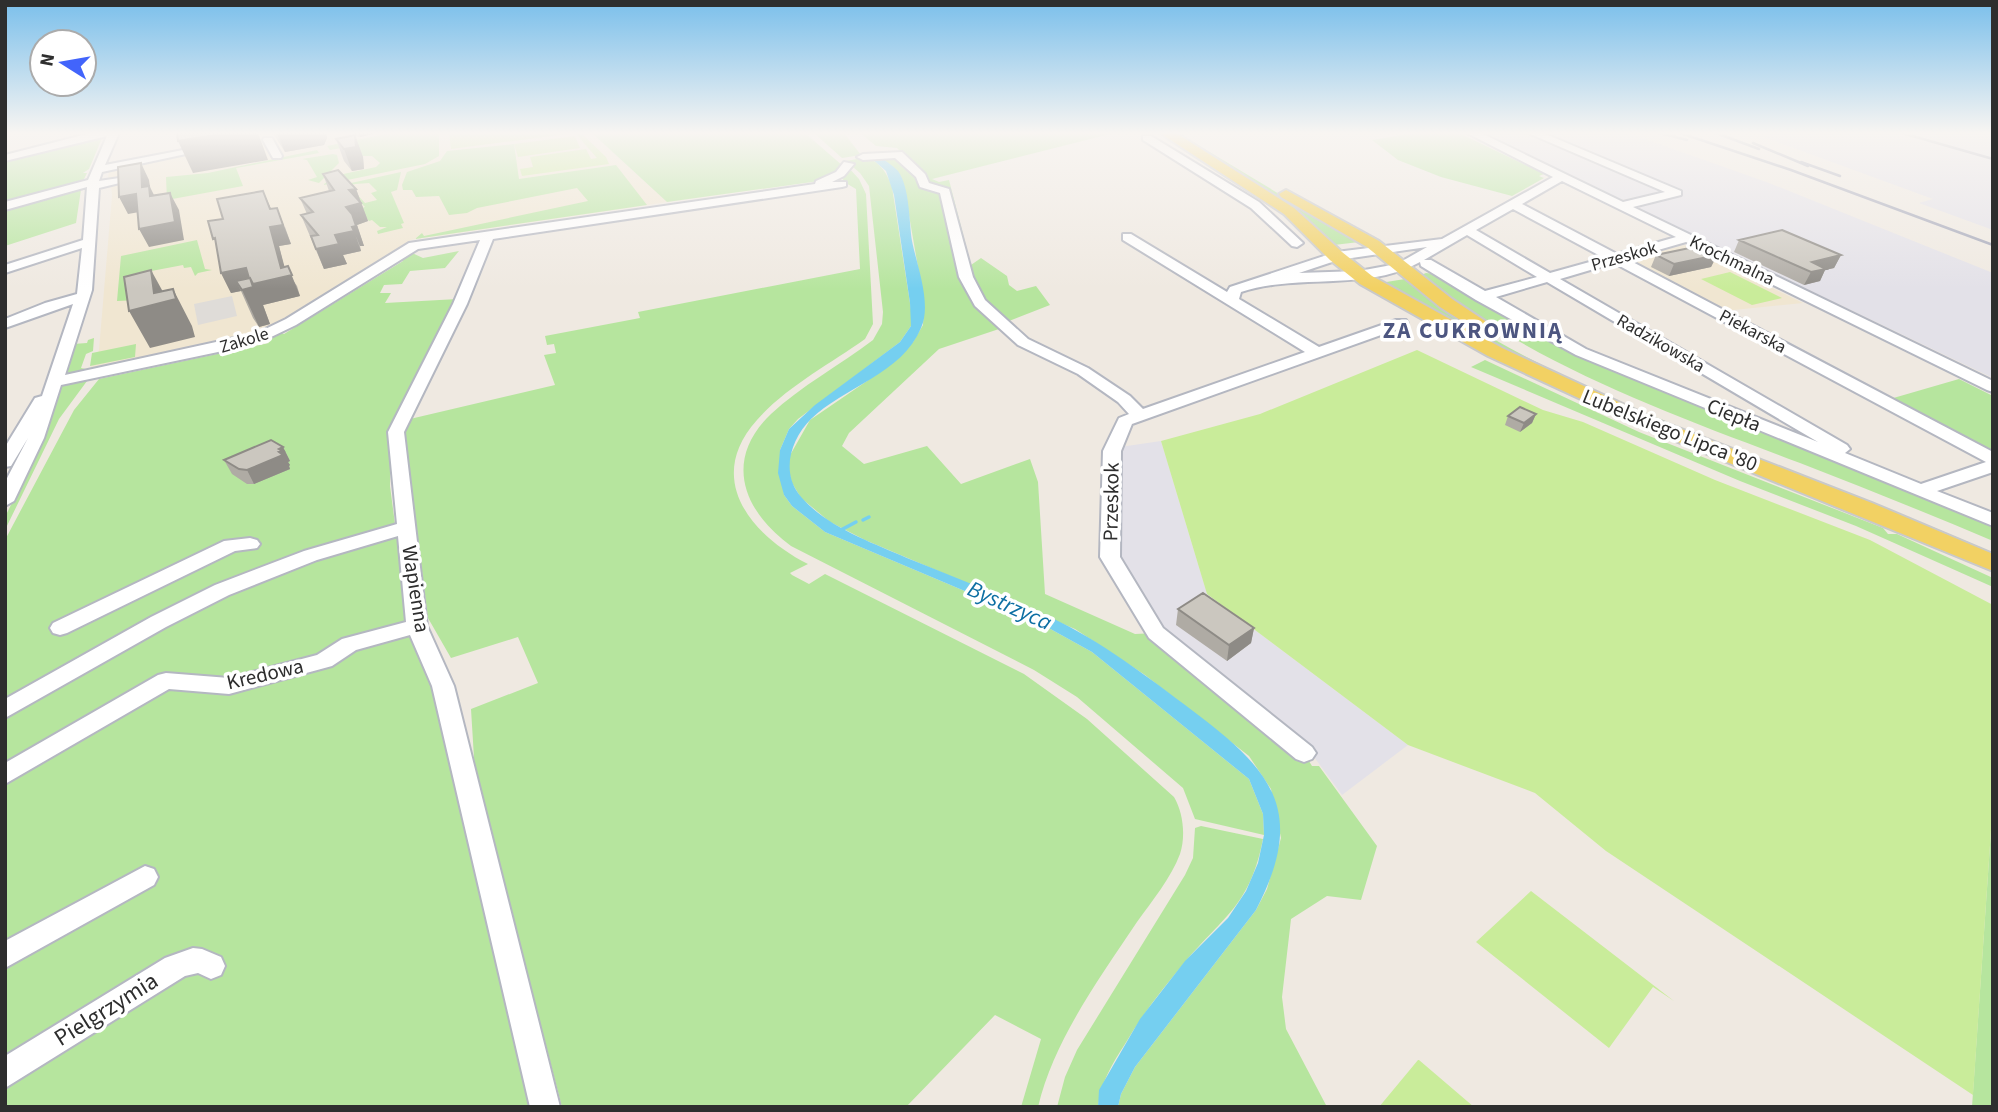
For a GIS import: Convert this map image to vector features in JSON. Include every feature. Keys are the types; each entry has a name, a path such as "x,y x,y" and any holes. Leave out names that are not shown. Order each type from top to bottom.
{"main road":[{"path":"1247,185 1289,211 1336,256"},
{"path":"1271,185 1381,250"},
{"name":"Lubelskiego Lipca '80","path":"1381,250 1468,318 1580,378 1706,433 1854,489 1993,547"},
{"name":"Lubelskiego Lipca '80","path":"1336,256 1359,275 1486,347 1588,397 1993,563"}],"street":[{"path":"5,206 75,185"},
{"path":"5,501 36,438 83,298 87,282 94,185"},
{"path":"810,188 817,185"},
{"path":"488,236 835,185"},
{"path":"924,185 945,191 969,285 980,303 1023,342 1083,371 1124,399 1139,415"},
{"path":"1223,185 1255,205 1297,243"},
{"path":"1257,282 1292,277 1359,275 1401,267 1548,185"},
{"name":"Krochmalna","path":"1578,185 1993,387"},
{"path":"1621,206 1677,193 1657,185"},
{"name":"Piekarska","path":"1513,204 1993,459"},
{"name":"Radzikowska","path":"1467,230 1836,445 1845,453 1847,461"},
{"name":"Zakole","path":"53,382 218,348 270,333 414,246 488,236"},
{"name":"Wapienna","path":"488,236 452,321 396,432 417,626 443,686 469,803 545,1107"},
{"path":"1127,237 1316,352"},
{"path":"1232,300 1236,290 1336,256 1425,245 1453,238"},
{"name":"Przeskok","path":"1481,296 1687,238"},
{"path":"5,269 89,242"},
{"name":"Ciepła","path":"1426,263 1581,352 1993,520"},
{"path":"5,324 50,306 83,298"},
{"name":"Przeskok","path":"1304,753 1156,633 1110,557 1112,452 1125,421 1401,323"},
{"path":"5,462 53,382"},
{"path":"1919,491 1993,466"},
{"path":"5,710 157,624 253,577 351,541 407,528"},
{"path":"60,628 231,545 250,544"},
{"name":"Kredowa","path":"5,775 166,681 229,686 324,661 349,644 417,626"},
{"path":"5,955 145,877"},
{"name":"Pielgrzymia","path":"5,1073 175,967 191,960 205,961 211,965"}],"shaded area":[{"path":"111,185 648,185 667,202 410,240 409,245 262,333 88,373 99,350"},
{"path":"1590,185 1652,185 1667,191 1621,200"},
{"path":"1663,185 1774,185 1993,273 1993,378 1637,208 1682,193"},
{"path":"1894,185 1993,185 1993,230 1919,203 1933,199"},
{"path":"1684,245 1803,303 1724,311 1629,260"},
{"path":"232,296 237,316 198,325 194,304"},
{"path":"1161,441 1207,594 1408,745 1342,795 1303,742 1161,631 1116,553 1120,447"}],"green space":[{"path":"5,185 82,185 76,223 5,246"},
{"path":"166,185 243,186 167,200"},
{"path":"371,185 398,185 397,190 391,192 404,223 401,224 403,228 378,234 377,231 387,227 380,227 372,220 369,221 358,209 365,207 347,189 351,188 365,203 377,200 371,193 377,191"},
{"path":"402,185 631,185 647,205 415,239 422,233 424,236 588,201 577,188 449,215 439,196 416,197 412,190 403,190"},
{"path":"648,185 791,185 667,202"},
{"path":"849,185 862,185 866,194 873,324 865,339 795,386 757,420 742,442 735,463 735,484 741,503 769,538 808,564 790,573 792,575 809,584 825,574 1024,674 1087,719 1174,797 1183,824 1180,854 1166,881 1066,1034 1045,1082 1038,1107 1021,1107 1041,1039 995,1015 906,1107 562,1107 475,774 471,709 538,683 518,637 451,658 428,618 404,430 410,419 555,385 544,355 556,353 554,344 547,345 545,336 640,318 638,312 860,269 856,189"},
{"path":"903,185 950,185 971,265 981,258 1007,276 1009,285 1017,291 1036,286 1050,305 1009,321 999,329 939,349 849,433 842,446 864,464 927,446 961,484 1030,459 1038,482 1045,594 1135,634 1156,633 1304,753 1312,766 1319,766 1377,846 1361,900 1327,896 1291,919 1282,997 1286,1029 1327,1107 1118,1107 1121,1094 1135,1067 1256,910 1267,889 1281,838 1271,789 1249,756 1145,675 1075,629 865,540 830,522 801,498 792,483 788,468 789,457 810,420 886,368 913,342 923,325 924,302"},
{"path":"1255,185 1264,185 1359,242 1334,245 1297,211"},
{"path":"1470,185 1532,185 1512,196"},
{"path":"869,186 892,187 912,316 911,326 900,342 798,419 789,429 780,450 784,495 792,506 825,532 1036,621 1092,652 1249,779 1263,814 1264,835 1195,819 1183,788 1077,697 1034,670 791,546 774,532 751,501 745,484 744,467 747,449 756,431 795,394 873,340 882,324 883,312"},
{"path":"197,240 205,269 212,270 195,276 191,267 184,268 183,265 146,272 138,300 117,301 121,256"},
{"path":"459,251 445,268 410,271 402,284 384,285 380,293 391,293 385,303 458,299 391,433 390,486 408,623 437,688 536,1107 5,1107 5,540 74,410 99,379 269,343 262,336 276,331 284,334 403,261 398,259 410,252 423,258"},
{"path":"1730,272 1782,298 1752,305 1701,279"},
{"path":"1434,274 1581,358 1993,527 1993,541 1603,384 1508,335 1421,275"},
{"path":"1405,279 1476,328 1577,382 1700,435 1945,532 1993,553 1993,557 1682,432 1545,372 1380,283"},
{"path":"94,338 93,351 86,354 81,368 95,371 65,376 73,344 87,343"},
{"path":"136,344 135,357 90,366 92,353"},
{"path":"1417,350 1543,410 1583,422 1715,480 1870,540 1993,605 1993,801 1973,1095 1606,851 1535,793 1408,745 1207,594 1161,441 1260,414"},
{"path":"1485,360 1639,432 1883,528 1888,534 1897,534 1993,578 1993,587 1856,526 1740,481 1471,367"},
{"path":"1959,379 1993,396 1993,454 1890,399"},
{"path":"87,381 59,419 5,530 5,517 38,450 60,386"},
{"path":"1993,801 1993,1107 1972,1107"},
{"path":"1201,826 1263,839 1258,861 1243,895 1177,972 1138,1023 1107,1074 1098,1107 1057,1107 1065,1077 1077,1050 1185,875 1193,858 1195,828"},
{"path":"1531,891 1674,1001 1653,987 1609,1048 1476,942"},
{"path":"1419,1060 1474,1107 1379,1107"}],"water":[{"name":"Bystrzyca","path":"891,185 905,185 912,241 924,297 921,328 912,344 887,369 824,408 804,427 790,457 791,478 795,489 813,509 851,533 1050,617 1124,660 1193,711 1244,754 1262,774 1274,796 1280,820 1279,846 1271,876 1256,910 1135,1067 1121,1094 1118,1107 1098,1107 1099,1090 1140,1019 1185,961 1228,918 1246,891 1258,863 1264,835 1263,814 1249,779 1092,652 1036,621 825,532 792,506 784,495 778,473 780,450 789,429 815,405 900,342 911,326"}],"building":[{"path":"119,185 149,186 150,196 170,193 175,222 139,229 136,194 119,197"},
{"path":"330,185 352,185 356,189 349,190 361,203 346,207 356,226 352,227 354,231 335,235 339,244 316,249 311,236 318,235 301,215 313,212 300,198 334,190"},
{"path":"263,191 270,209 277,208 283,225 270,227 281,268 288,266 292,275 253,284 246,268 221,273 215,238 213,239 208,221 223,219 217,199"},
{"path":"1782,230 1841,255 1812,262 1826,269 1811,272 1739,240"},
{"path":"1699,246 1717,255 1674,264 1656,255"},
{"path":"151,270 154,293 173,289 176,299 129,311 124,277"},
{"path":"250,278 253,287 242,290 236,281"},
{"path":"1520,407 1536,414 1524,423 1508,416"},
{"path":"271,440 283,447 279,449 283,451 279,452 283,455 247,470 239,469 224,460"},
{"path":"1203,593 1254,628 1229,645 1178,609"}],"waterway":[{"path":"863,520 869,517"},
{"path":"839,531 856,522"}],"railway":[{"path":"1831,185 1993,245"}],"district":[{"name":"ZA CUKROWNIĄ","path":"1473,330"}]}
